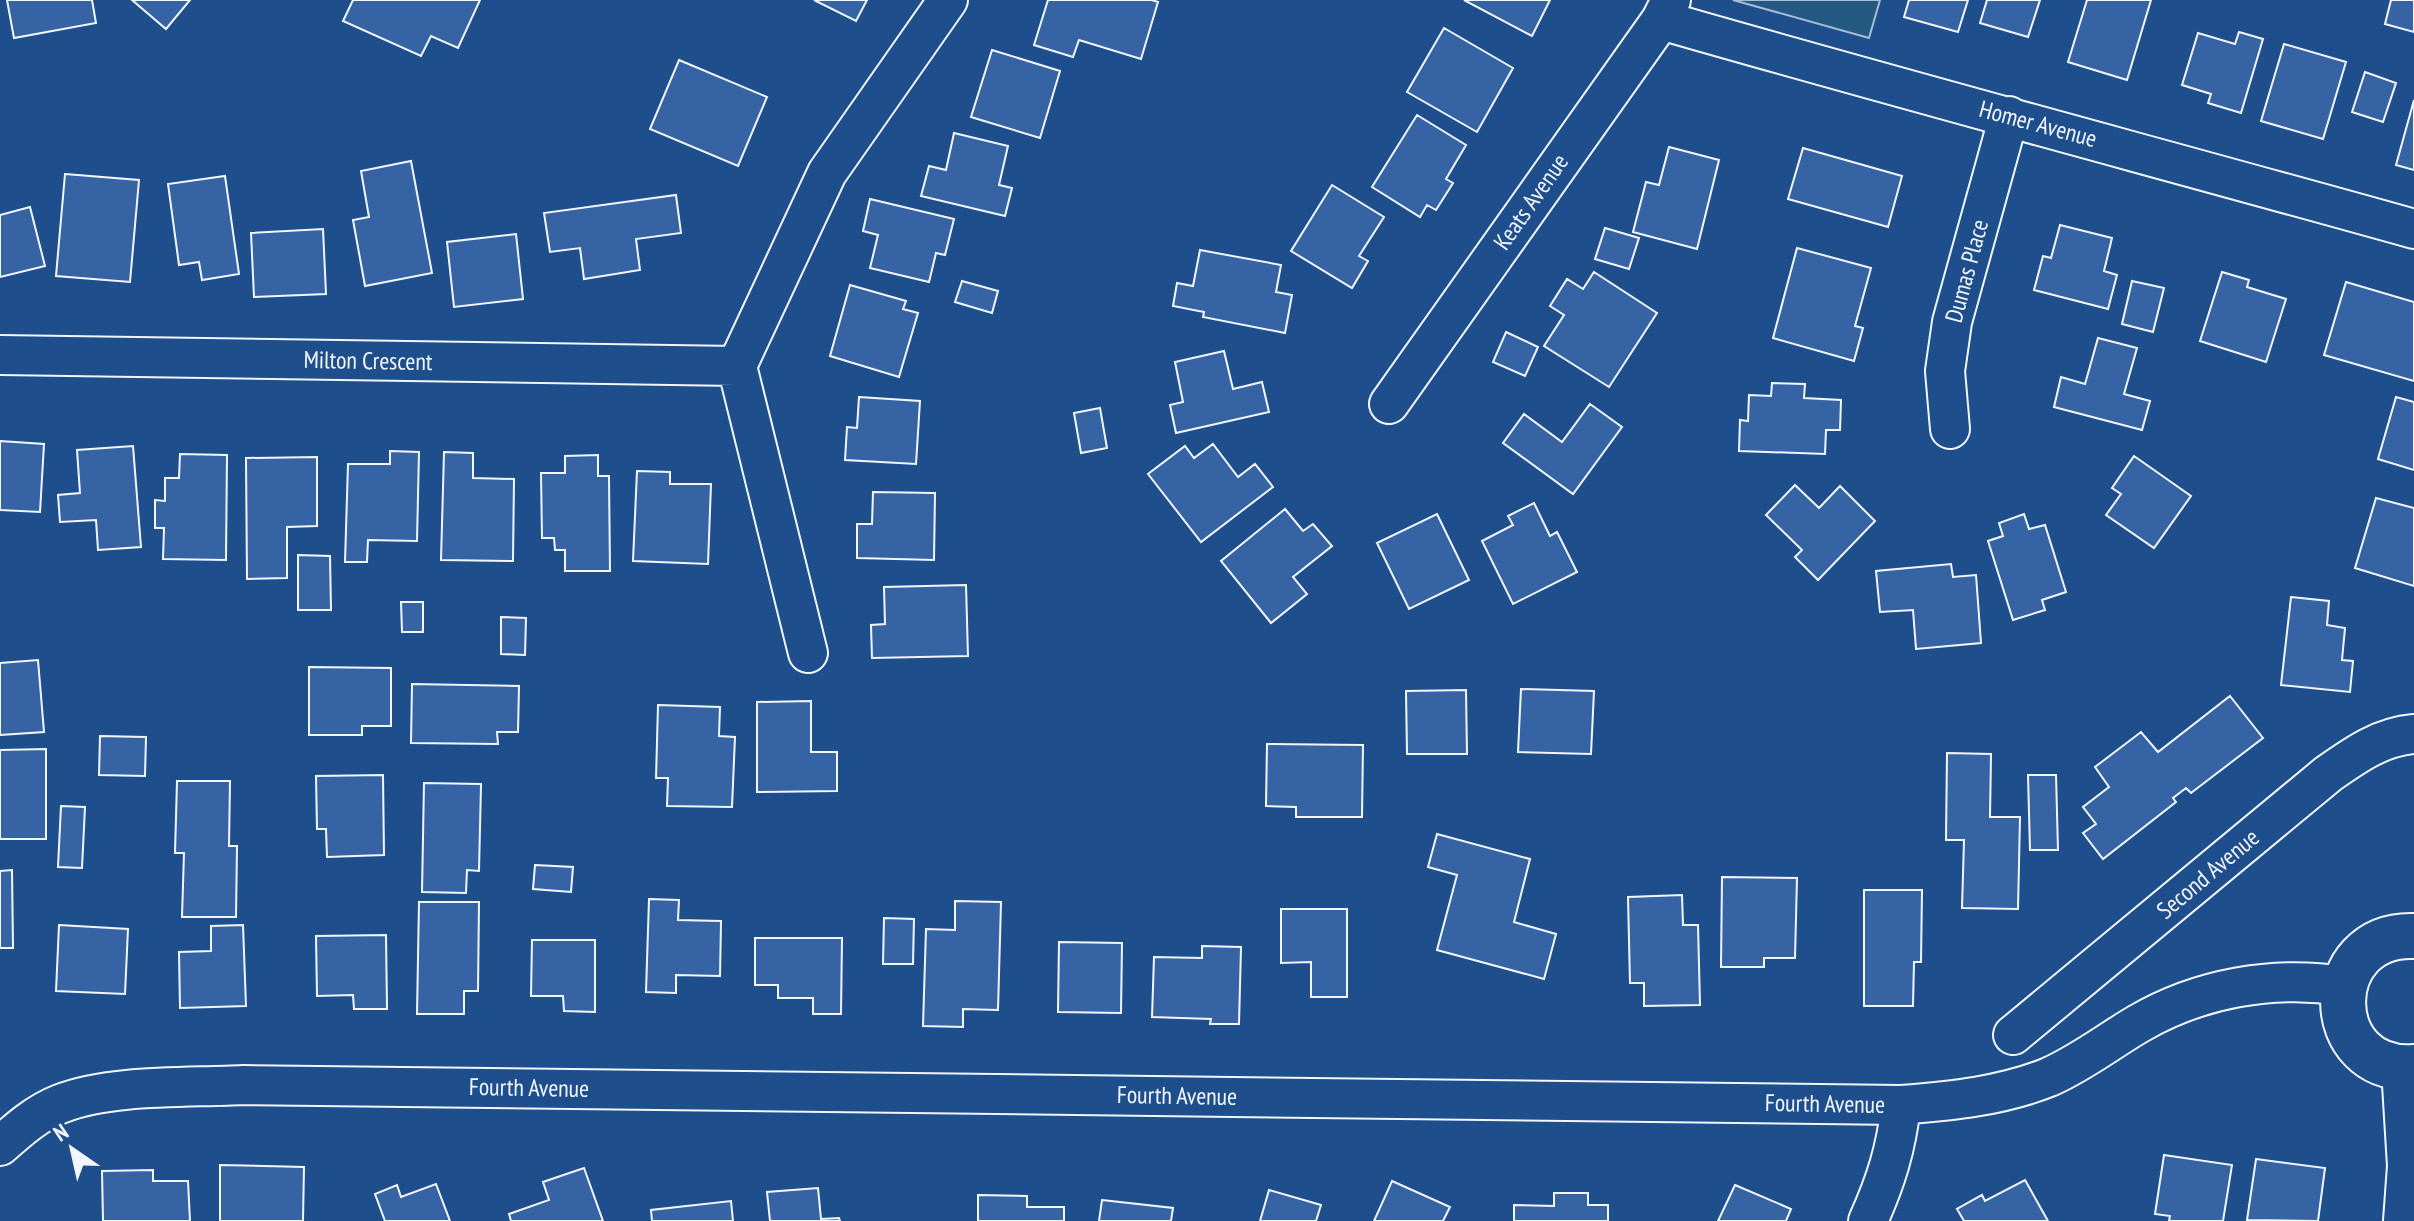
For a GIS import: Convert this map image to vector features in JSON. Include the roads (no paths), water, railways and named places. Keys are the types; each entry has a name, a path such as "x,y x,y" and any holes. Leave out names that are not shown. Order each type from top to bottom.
{"street":[{"path":"808,653 737,366 827,173 948,0"},
{"name":"Homer Avenue","path":"1666,10 1872,81 2414,229"},
{"name":"Keats Avenue","path":"1389,404 1666,10"},
{"name":"Dumas Place","path":"1950,429 1945,371 1952,322 2009,116"},
{"name":"Milton Crescent","path":"0,355 737,366"},
{"name":"Second Avenue","path":"2013,1035 2328,774 2365,748 2398,735 2414,734"},
{"path":"2406,1221 2410,1166 2409,1067 2377,1060 2355,1041 2345,1024 2342,1005 2343,986 2351,968 2364,952 2381,941 2414,936"},
{"name":"Fourth Avenue","path":"0,1146 37,1116 59,1104 84,1097 115,1092 243,1085 1901,1105 1965,1099 2013,1090 2051,1076 2168,1009 2221,992 2280,982 2343,986"},
{"path":"1868,1221 1886,1180 1896,1143 1901,1105"}]}
